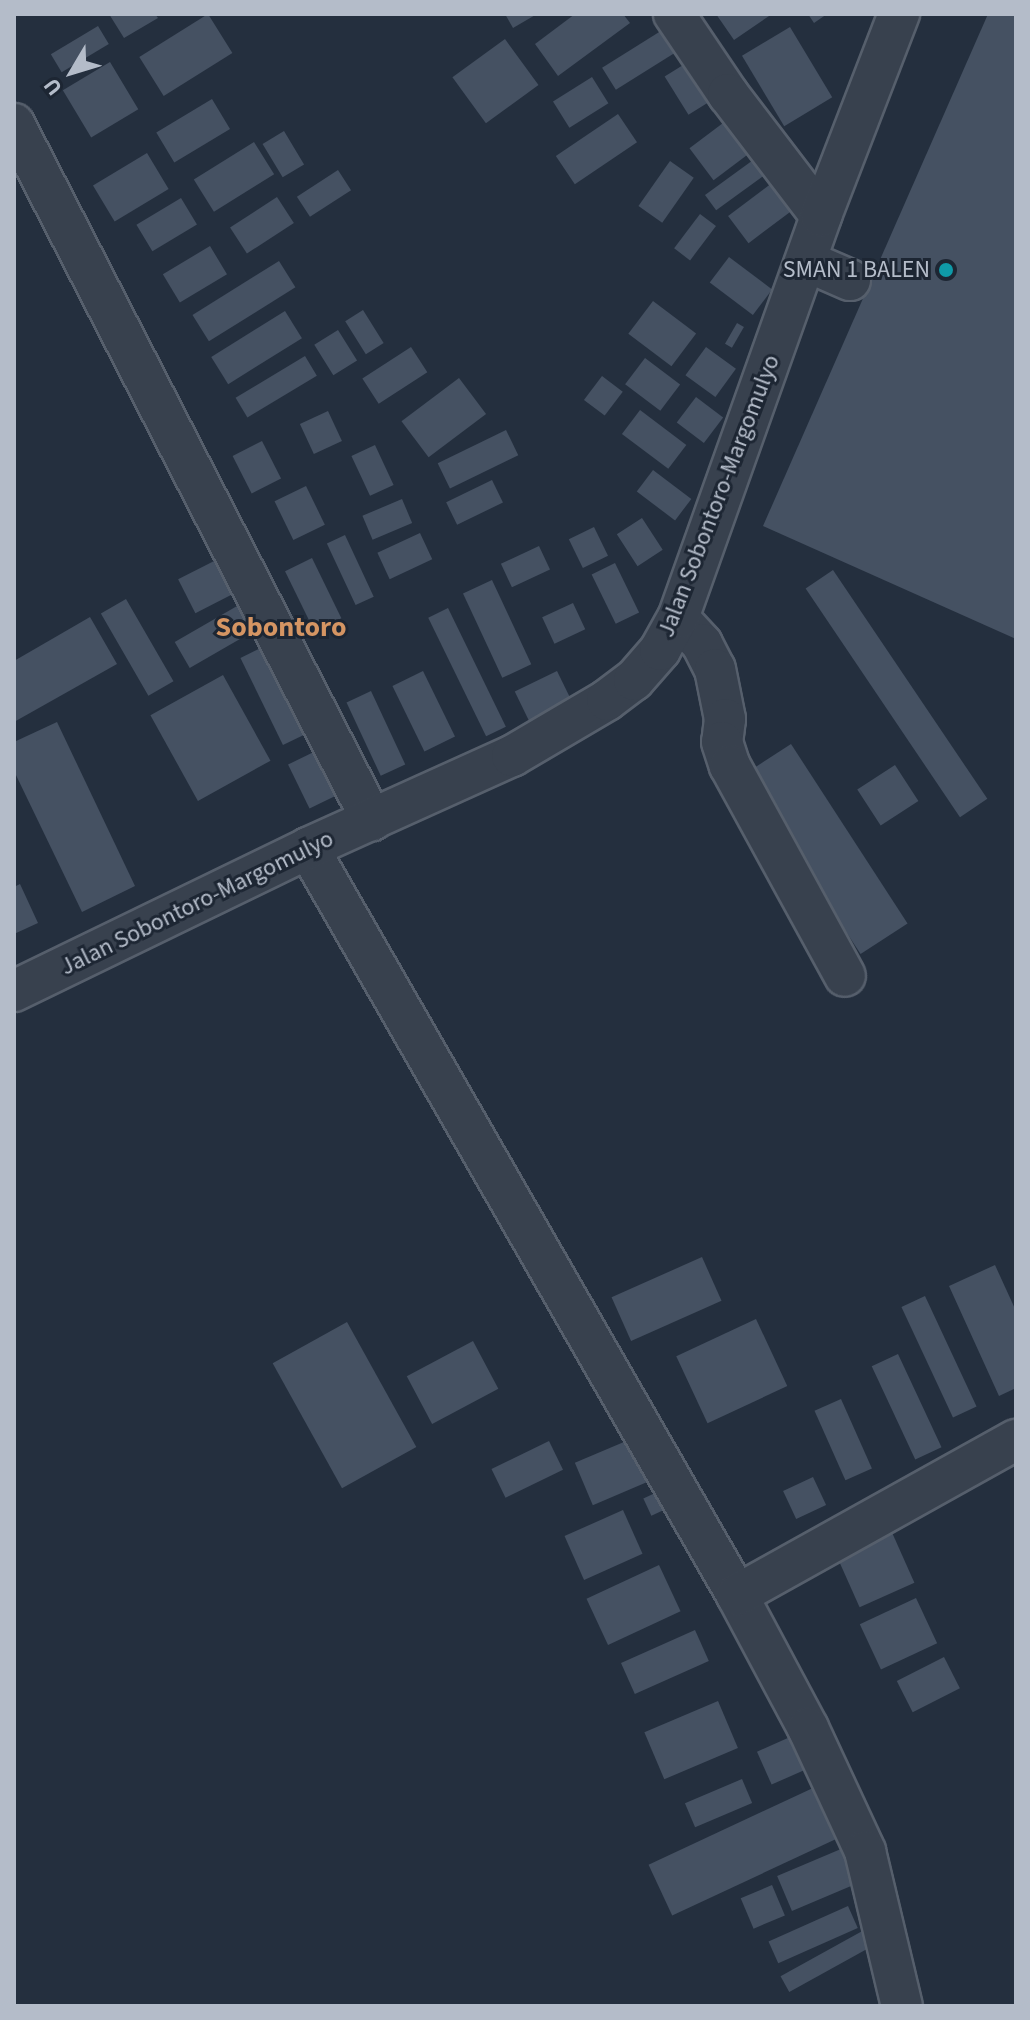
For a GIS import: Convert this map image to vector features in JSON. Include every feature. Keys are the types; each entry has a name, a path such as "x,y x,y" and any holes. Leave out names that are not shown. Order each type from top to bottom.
{"street":[{"path":"674,14 728,94 821,216"},
{"name":"Jalan Sobontoro-Margomulyo","path":"14,991 308,848 512,756 607,700 634,680 660,650 678,618 821,216 899,14"},
{"path":"14,124 372,820"},
{"path":"806,261 850,280"},
{"path":"678,618 702,644 715,669 723,692 725,719 722,742 740,787 845,976"},
{"path":"308,848 737,1595 852,1818 883,1914 902,2006"},
{"path":"737,1595 1016,1440"}],"building":[{"path":"109,14 155,14 158,18 124,38"},
{"path":"208,14 232,53 164,96 139,57"},
{"path":"505,14 537,14 513,28"},
{"path":"575,14 623,14 630,23 558,76 535,44"},
{"path":"716,14 772,14 734,40"},
{"path":"808,14 827,14 814,23"},
{"name":"SMAN 1 BALEN","path":"988,14 1016,14 1016,639 763,526"},
{"path":"98,26 109,44 62,72 51,54"},
{"path":"790,27 832,97 784,126 742,56"},
{"path":"664,29 678,51 616,90 602,68"},
{"path":"505,39 539,85 486,123 452,77"},
{"path":"696,57 720,95 688,115 665,77"},
{"path":"110,62 138,109 91,137 63,90"},
{"path":"592,77 608,103 569,128 553,101"},
{"path":"212,99 230,129 174,162 156,132"},
{"path":"618,114 637,142 575,184 556,156"},
{"path":"731,117 755,149 714,180 689,148"},
{"path":"284,131 304,164 283,177 263,144"},
{"path":"254,142 274,174 214,212 194,180"},
{"path":"147,153 169,189 115,221 93,185"},
{"path":"760,155 771,170 716,210 705,195"},
{"path":"670,161 694,178 662,223 638,206"},
{"path":"338,170 351,190 310,217 297,197"},
{"path":"776,180 796,207 749,243 728,216"},
{"path":"277,197 294,223 247,253 230,227"},
{"path":"181,198 197,225 152,251 136,225"},
{"path":"700,214 716,226 690,260 674,248"},
{"path":"210,246 227,274 180,303 163,274"},
{"path":"729,257 772,289 753,315 710,283"},
{"path":"279,261 295,287 209,341 192,315"},
{"path":"653,301 696,333 671,366 628,334"},
{"path":"363,310 384,343 366,354 345,321"},
{"path":"285,311 302,338 228,384 211,357"},
{"path":"737,323 744,327 732,348 725,344"},
{"path":"338,330 357,361 333,375 314,345"},
{"path":"411,347 427,372 379,404 362,379"},
{"path":"706,347 736,369 715,397 685,375"},
{"path":"305,356 317,376 247,417 236,398"},
{"path":"645,358 680,384 660,411 625,384"},
{"path":"602,376 623,392 605,416 584,400"},
{"path":"459,378 486,414 429,457 401,421"},
{"path":"696,397 723,417 704,443 677,423"},
{"path":"640,410 686,445 668,469 622,434"},
{"path":"328,411 342,441 314,454 300,424"},
{"path":"506,430 518,455 450,488 438,463"},
{"path":"262,441 281,478 252,493 233,456"},
{"path":"375,445 394,485 370,496 351,456"},
{"path":"653,470 691,499 675,520 637,492"},
{"path":"492,480 503,502 457,525 446,502"},
{"path":"306,486 325,525 293,540 275,501"},
{"path":"402,499 412,523 373,540 362,516"},
{"path":"642,518 663,550 638,566 617,534"},
{"path":"594,527 608,556 583,568 569,539"},
{"path":"420,533 432,559 390,579 377,553"},
{"path":"345,535 374,597 356,605 327,543"},
{"path":"539,546 550,570 512,587 501,564"},
{"path":"220,558 237,592 195,613 178,579"},
{"path":"312,558 341,618 314,631 285,571"},
{"path":"615,563 639,612 616,624 592,574"},
{"path":"833,570 987,799 960,817 806,588"},
{"path":"492,580 531,664 502,678 463,594"},
{"path":"126,599 174,681 148,696 101,614"},
{"path":"244,602 259,628 190,668 175,642"},
{"path":"573,603 585,629 554,644 542,617"},
{"path":"448,608 506,727 486,736 428,618"},
{"path":"90,617 117,664 14,722 14,661"},
{"path":"271,643 314,730 283,745 240,658"},
{"path":"423,671 455,737 424,752 392,686"},
{"path":"557,671 575,708 533,728 515,692"},
{"path":"223,675 271,761 198,801 150,715"},
{"path":"371,691 405,764 381,776 347,702"},
{"path":"57,722 135,886 82,912 14,771 14,742"},
{"path":"791,744 908,923 861,954 744,774"},
{"path":"324,747 345,791 310,809 288,765"},
{"path":"895,765 918,801 881,826 857,790"},
{"path":"20,884 38,923 14,934 14,887"},
{"path":"702,1257 722,1301 631,1341 612,1297"},
{"path":"995,1265 1016,1311 1016,1388 999,1396 949,1286"},
{"path":"925,1296 977,1407 953,1418 901,1307"},
{"path":"756,1319 787,1386 708,1423 676,1356"},
{"path":"347,1322 416,1447 342,1488 273,1363"},
{"path":"473,1341 498,1389 432,1424 407,1376"},
{"path":"898,1354 942,1447 915,1460 872,1366"},
{"path":"841,1399 872,1468 845,1480 815,1411"},
{"path":"631,1439 649,1481 593,1505 575,1463"},
{"path":"549,1441 563,1470 506,1498 491,1469"},
{"path":"813,1477 826,1505 796,1519 783,1491"},
{"path":"666,1488 674,1505 651,1516 643,1499"},
{"path":"623,1510 643,1554 584,1580 565,1536"},
{"path":"890,1528 914,1583 860,1607 835,1552"},
{"path":"659,1565 681,1611 608,1645 586,1599"},
{"path":"916,1598 937,1643 881,1670 860,1624"},
{"path":"695,1630 709,1661 635,1694 621,1663"},
{"path":"944,1657 960,1688 913,1712 897,1681"},
{"path":"718,1701 738,1748 664,1779 644,1732"},
{"path":"799,1733 814,1766 772,1785 757,1752"},
{"path":"742,1779 752,1803 695,1827 685,1803"},
{"path":"828,1781 852,1832 672,1915 649,1865"},
{"path":"848,1846 863,1881 792,1911 777,1876"},
{"path":"772,1885 785,1915 754,1929 741,1898"},
{"path":"848,1906 858,1928 778,1963 769,1941"},
{"path":"875,1924 884,1940 789,1992 781,1976"}],"place":[{"name":"SMAN 1 BALEN","path":"946,270"}],"district":[{"name":"Sobontoro","path":"281,627"}]}
